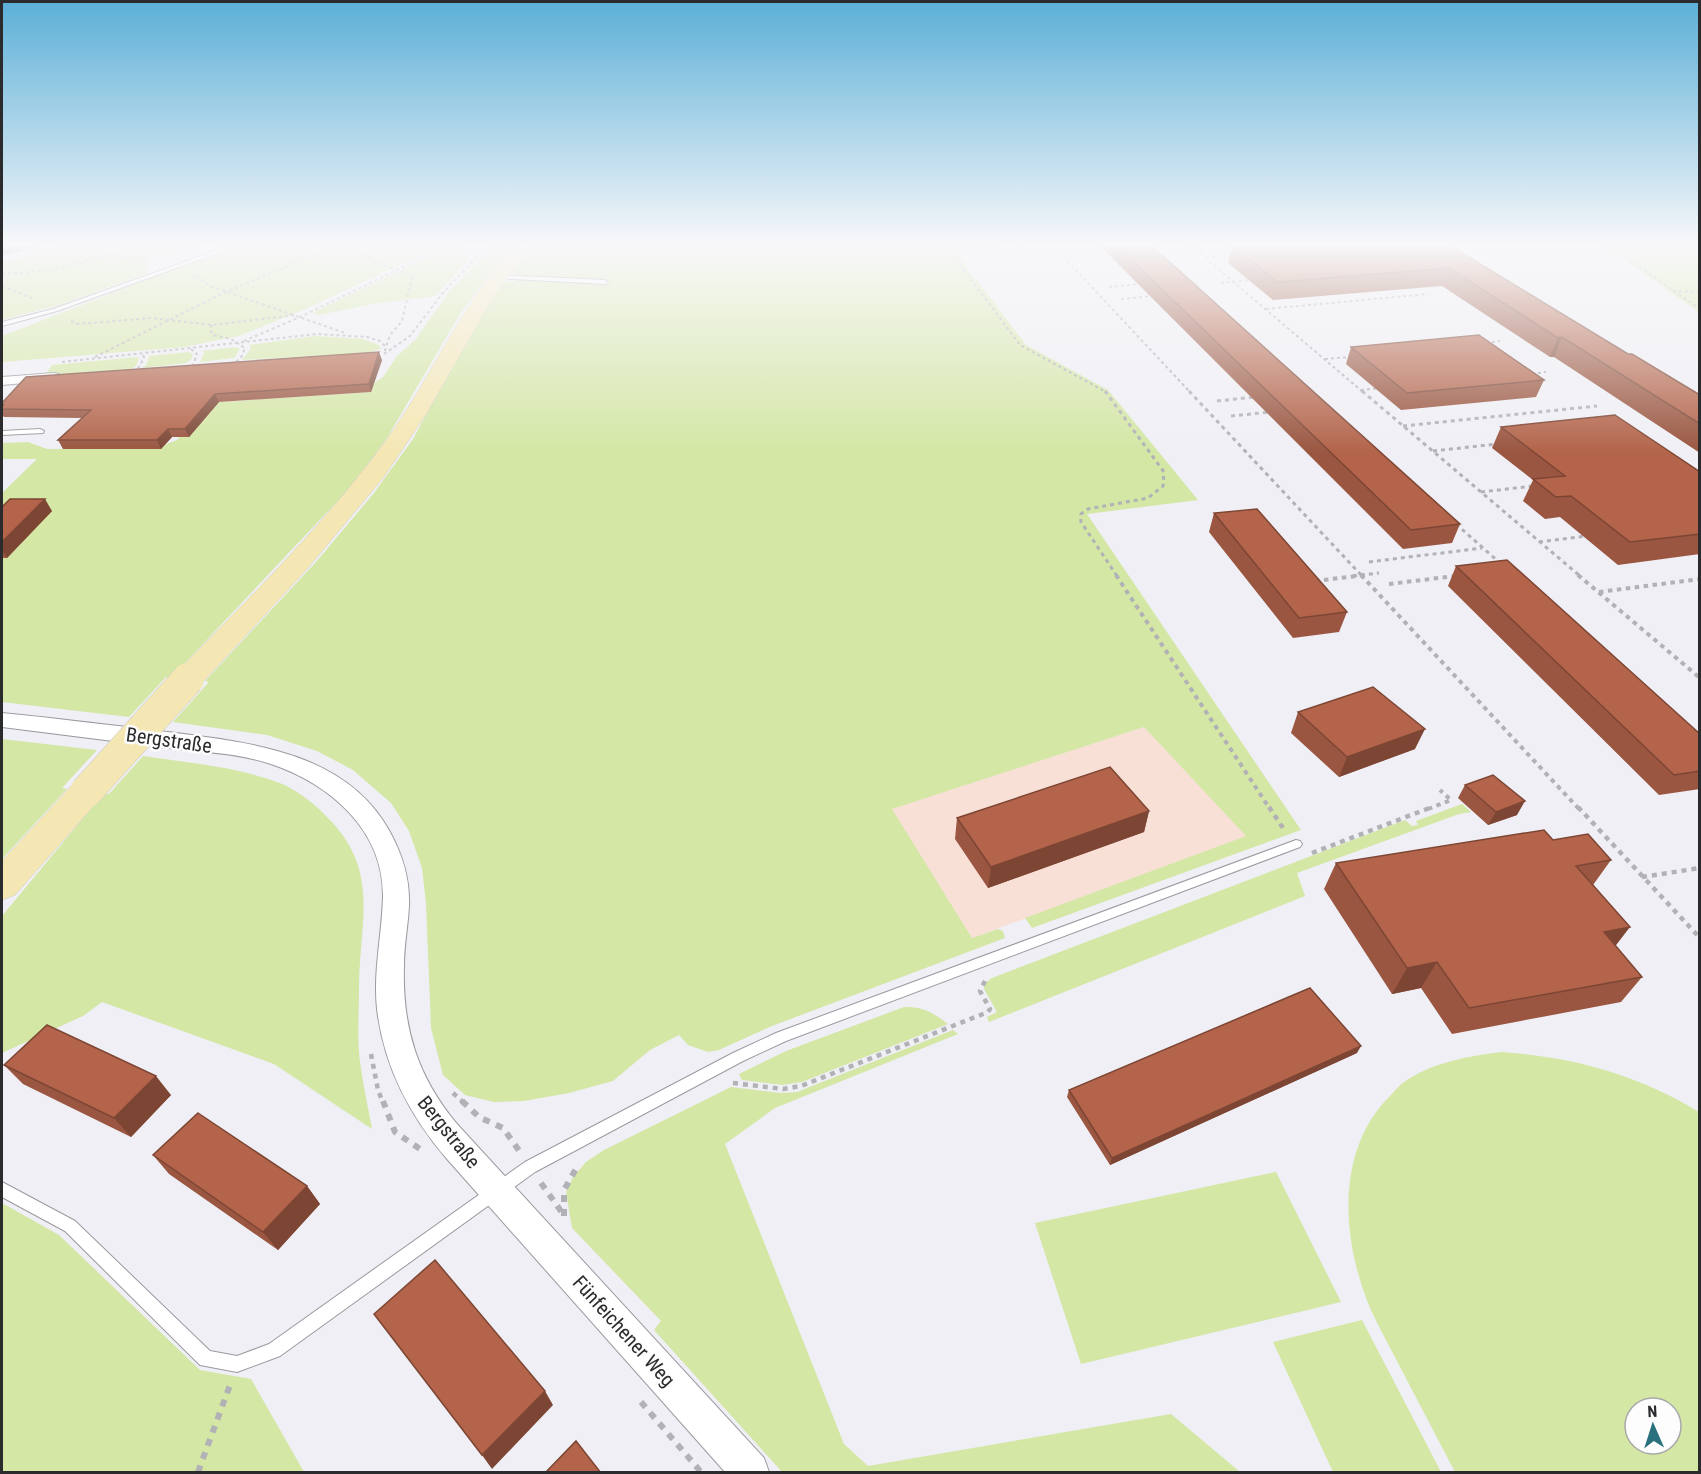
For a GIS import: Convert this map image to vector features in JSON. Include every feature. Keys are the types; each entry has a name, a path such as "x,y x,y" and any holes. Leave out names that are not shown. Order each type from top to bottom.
{"main road":[{"path":"2,885 361,492 400,439 470,315"}],"street":[{"path":"2,381 23,383 68,376"},
{"name":"Bergstraße","path":"2,720 255,752 297,765 333,783 366,814 384,841 394,873 396,909 390,960 390,997 396,1037 415,1090 449,1138 499,1190"},
{"name":"Fünfeichener Weg","path":"499,1190 750,1473"}],"lane":[{"path":"2,324 36,315"},
{"path":"2,433 40,431"},
{"path":"2,1189 70,1226 206,1359 237,1364 274,1350 530,1167 738,1057 781,1037 1296,844"}],"path":[{"path":"55,315 77,324 134,319 171,319 212,325 298,316"},
{"path":"91,359 180,315"},
{"path":"294,315 322,327 380,341 386,347"},
{"path":"403,315 402,321 390,335 384,354 397,350 411,338 427,315"},
{"path":"997,315 1020,345 1105,391 1164,472 1163,486 1148,498 1088,509 1081,514 1081,522 1286,834 1296,844"},
{"path":"1118,315 1700,938"},
{"path":"1272,315 1700,678"},
{"path":"237,343 298,316"},
{"path":"212,325 210,329 213,335 245,348 242,356 233,365"},
{"path":"58,362 190,349 293,335 351,335"},
{"path":"1476,344 1500,341"},
{"path":"190,349 197,354 192,368"},
{"path":"133,372 140,366 144,357 142,354"},
{"path":"1324,360 1360,356"},
{"path":"1523,375 1546,372"},
{"path":"1361,390 1384,388"},
{"path":"1217,401 1263,396"},
{"path":"1402,426 1597,406"},
{"path":"1231,416 1278,411"},
{"path":"1433,451 1503,444"},
{"path":"1480,492 1539,485"},
{"path":"1448,516 1507,569"},
{"path":"1539,542 1596,535"},
{"path":"1369,562 1483,548"},
{"path":"1308,581 1379,573"},
{"path":"1389,584 1460,575"},
{"path":"1598,592 1700,579"},
{"path":"1306,855 1451,800 1440,790"},
{"path":"1642,877 1700,868"},
{"path":"728,1084 737,1083 783,1089 801,1086 988,1012 990,1009 980,991 982,983 989,976"},
{"path":"370,1048 378,1090"},
{"path":"447,1088 479,1117"},
{"path":"564,1216 562,1192 568,1177 582,1161"},
{"path":"198,1473 237,1364"}],"shaded area":[{"path":"1144,727 1247,836 972,938 891,809"}],"green space":[{"path":"2,315 21,315 2,320"},
{"path":"57,315 291,315 239,336 184,347 2,362 2,336"},
{"path":"433,315 460,315 387,438 348,490 171,678 166,677 129,717 2,702 2,493 37,459 2,459 2,443 28,442 47,449 161,449 166,444 177,440 195,420 26,392 380,366 379,368 130,408 371,392 374,383 383,377 397,356 415,340"},
{"path":"480,315 1003,315 1026,345 1108,390 1198,500 1087,514 1301,830 1032,928 1025,918 1246,836 1144,727 892,809 972,938 998,929 1003,931 1005,938 772,1026 719,1050 708,1052 688,1045 679,1035 650,1050 613,1081 569,1093 524,1101 494,1102 465,1095 443,1075 431,1028 426,903 422,868 409,831 391,803 353,770 317,751 267,735 173,722 209,682 205,681 316,562 374,493 413,439"},
{"path":"315,336 363,339 379,345 381,349 367,353 242,360 251,348 249,345"},
{"path":"235,347 240,349 234,358 200,362 204,353 202,351"},
{"path":"188,352 193,354 191,360 186,363 142,368 146,365 149,356"},
{"path":"139,358 136,366 131,369 45,375 52,365"},
{"path":"2,739 97,750 62,788 67,789 2,859"},
{"path":"143,756 228,769 277,782 309,800 343,835 361,876 363,918 359,1044 361,1071 372,1129 274,1064 102,1002 83,1016 2,1053 2,916 103,794 109,794"},
{"path":"1462,804 1471,812 1459,814 1297,873 1305,896 989,1022 987,1017 997,1012 984,989 985,983 992,978 1405,820 1412,826 1418,825 1416,821"},
{"path":"904,1007 927,1011 948,1024 802,1082 782,1085 742,1080 739,1074 786,1051"},
{"path":"953,1030 958,1034 775,1108 725,1144 844,1444 868,1466 1171,1414 1240,1472 782,1472 654,1330 661,1321 572,1228 566,1192 573,1177 586,1162 604,1150 731,1087 781,1093 797,1092"},
{"path":"1502,1052 1580,1063 1629,1078 1699,1112 1699,1472 1455,1472 1371,1310 1354,1256 1349,1199 1352,1170 1359,1143 1372,1118 1390,1096 1404,1082 1418,1074 1441,1064"},
{"path":"1276,1172 1341,1302 1081,1364 1035,1223"},
{"path":"2,1203 59,1235 200,1370 251,1379 304,1472 2,1472"},
{"path":"1362,1320 1441,1472 1333,1472 1273,1342"}],"building":[{"path":"1188,315 1228,315 1460,524 1411,530"},
{"path":"1522,315 1564,315 1700,395 1700,424 1562,337 1558,338"},
{"path":"1479,335 1544,380 1407,393 1351,347"},
{"path":"379,352 369,384 215,394 185,429 168,429 157,440 58,440 91,410 2,409 4,404 2,406 2,403 26,377"},
{"path":"1615,415 1700,472 1700,534 1630,542 1571,496 1556,497 1533,479 1565,476 1501,427"},
{"path":"10,499 45,499 2,542 2,507"},
{"path":"1257,509 1347,612 1299,618 1214,513"},
{"path":"1507,560 1700,734 1700,771 1674,775 1456,566"},
{"path":"1373,687 1425,729 1347,757 1298,712"},
{"path":"1110,767 1149,811 991,867 957,818"},
{"path":"1493,775 1525,801 1496,812 1465,785"},
{"path":"1544,830 1553,840 1588,834 1611,860 1576,866 1630,927 1604,932 1642,977 1469,1008 1437,962 1407,968 1336,863"},
{"path":"1310,988 1361,1046 1112,1158 1069,1090"},
{"path":"47,1025 156,1076 114,1118 4,1065"},
{"path":"198,1113 307,1186 263,1232 153,1155"},
{"path":"435,1260 545,1391 482,1455 374,1314"},
{"path":"576,1441 601,1473 545,1473"}]}
